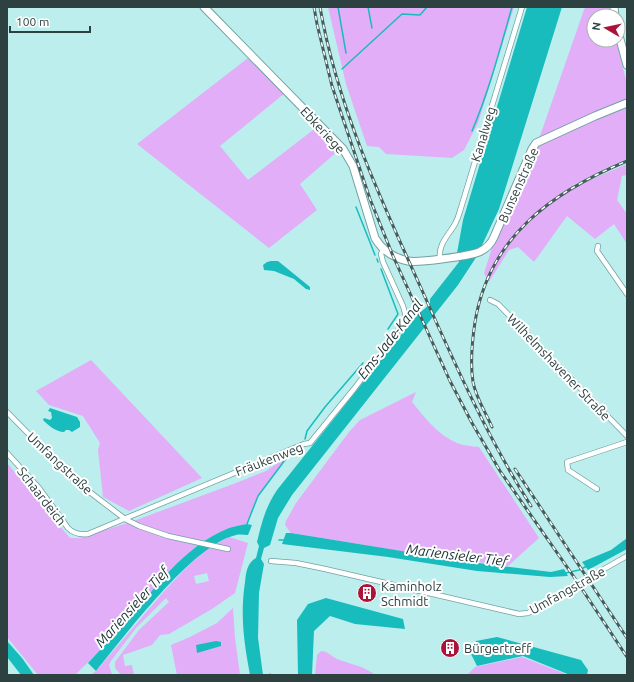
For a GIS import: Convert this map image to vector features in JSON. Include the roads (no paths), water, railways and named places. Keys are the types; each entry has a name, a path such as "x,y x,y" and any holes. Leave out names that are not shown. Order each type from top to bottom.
{"street":[{"name":"Ebkeriege","path":"204,7 342,149 352,166 375,238 383,249"},
{"name":"Kanalweg","path":"440,259 440,251 443,241 455,223 460,212 522,7"},
{"path":"622,48 627,65"},
{"name":"Bunsenstraße","path":"440,259 476,253 485,248 494,237 532,149 536,143 627,103"},
{"path":"598,246 597,251 627,294"},
{"path":"383,249 393,256 409,261 440,259"},
{"name":"Fräukenweg","path":"125,518 254,464 310,443 354,389 397,332 405,318 403,306 383,262 381,254 383,249"},
{"name":"Wilhelmshavener Straße","path":"490,300 498,304 627,436"},
{"name":"Umfangstraße","path":"7,412 74,480 125,518 139,526 168,536 228,549"},
{"path":"597,489 568,470 565,461 627,442"},
{"name":"Schaardeich","path":"7,453 34,482 72,532 88,534 125,518"},
{"name":"Umfangstraße","path":"271,561 296,563 325,569 519,614 528,613 588,580 597,573 627,556"}],"water":[{"path":"527,7 562,7 499,209 477,256 458,285 292,495 278,518 270,545 264,548 261,559 264,564 259,593 258,638 263,675 250,675 243,629 244,594 247,571 251,562 256,558 259,546 257,542 267,509 277,490 416,316 430,304 430,299 459,262 457,253 463,220"},
{"path":"271,261 278,261 310,287 310,290 306,289 294,279 274,271 264,270 263,265"},
{"path":"50,408 77,417 80,422 80,427 72,432 66,430 61,432 52,428 43,420 44,418 50,420 52,418 51,412 48,411"},
{"path":"247,524 252,525 248,535 236,535 219,542 180,573 141,615 96,671 88,663 183,558 212,536 229,528"},
{"path":"286,533 463,561 551,572 564,569 568,576 550,577 477,571 388,557 282,544"},
{"path":"627,538 627,549 588,570 582,562 611,550"},
{"path":"326,598 403,619 405,629 355,624 330,616 314,631 312,675 298,675 297,620 308,604"},
{"path":"497,637 581,660 588,670 587,675 570,675 523,656 477,666 470,652 476,641"},
{"path":"7,641 34,675 21,675 7,657"},
{"path":"216,641 221,642 221,646 197,653 196,645"}],"waterway":[{"path":"338,7 346,53"},
{"path":"368,7 372,28"},
{"path":"342,69 402,14 420,15 427,7"},
{"path":"472,131 489,85 512,7"},
{"path":"356,207 375,255"},
{"name":"Ems-Jade-Kanal","path":"381,269 398,314 388,329"},
{"name":"Ems-Jade-Kanal","path":"305,439 307,431 325,407 363,363"},
{"path":"247,524 258,496 288,456 299,450"},
{"name":"Mariensieler Tief","path":"279,540 285,540"},
{"name":"Mariensieler Tief","path":"566,573 579,570 587,566"}],"railway":[{"path":"314,7 332,86 370,199 393,256 450,381 500,471 574,577 627,657"},
{"path":"320,7 337,80 362,150 390,220 472,399 500,453 531,506"},
{"path":"492,427 474,388 472,375 472,345 475,322 482,292 494,265 509,242 528,221 550,203 574,187 627,161"},
{"path":"515,469 627,638"}],"place":[{"name":"Kaminholz Schmidt","path":"367,593"},
{"name":"Bürgertreff","path":"450,648"}]}
